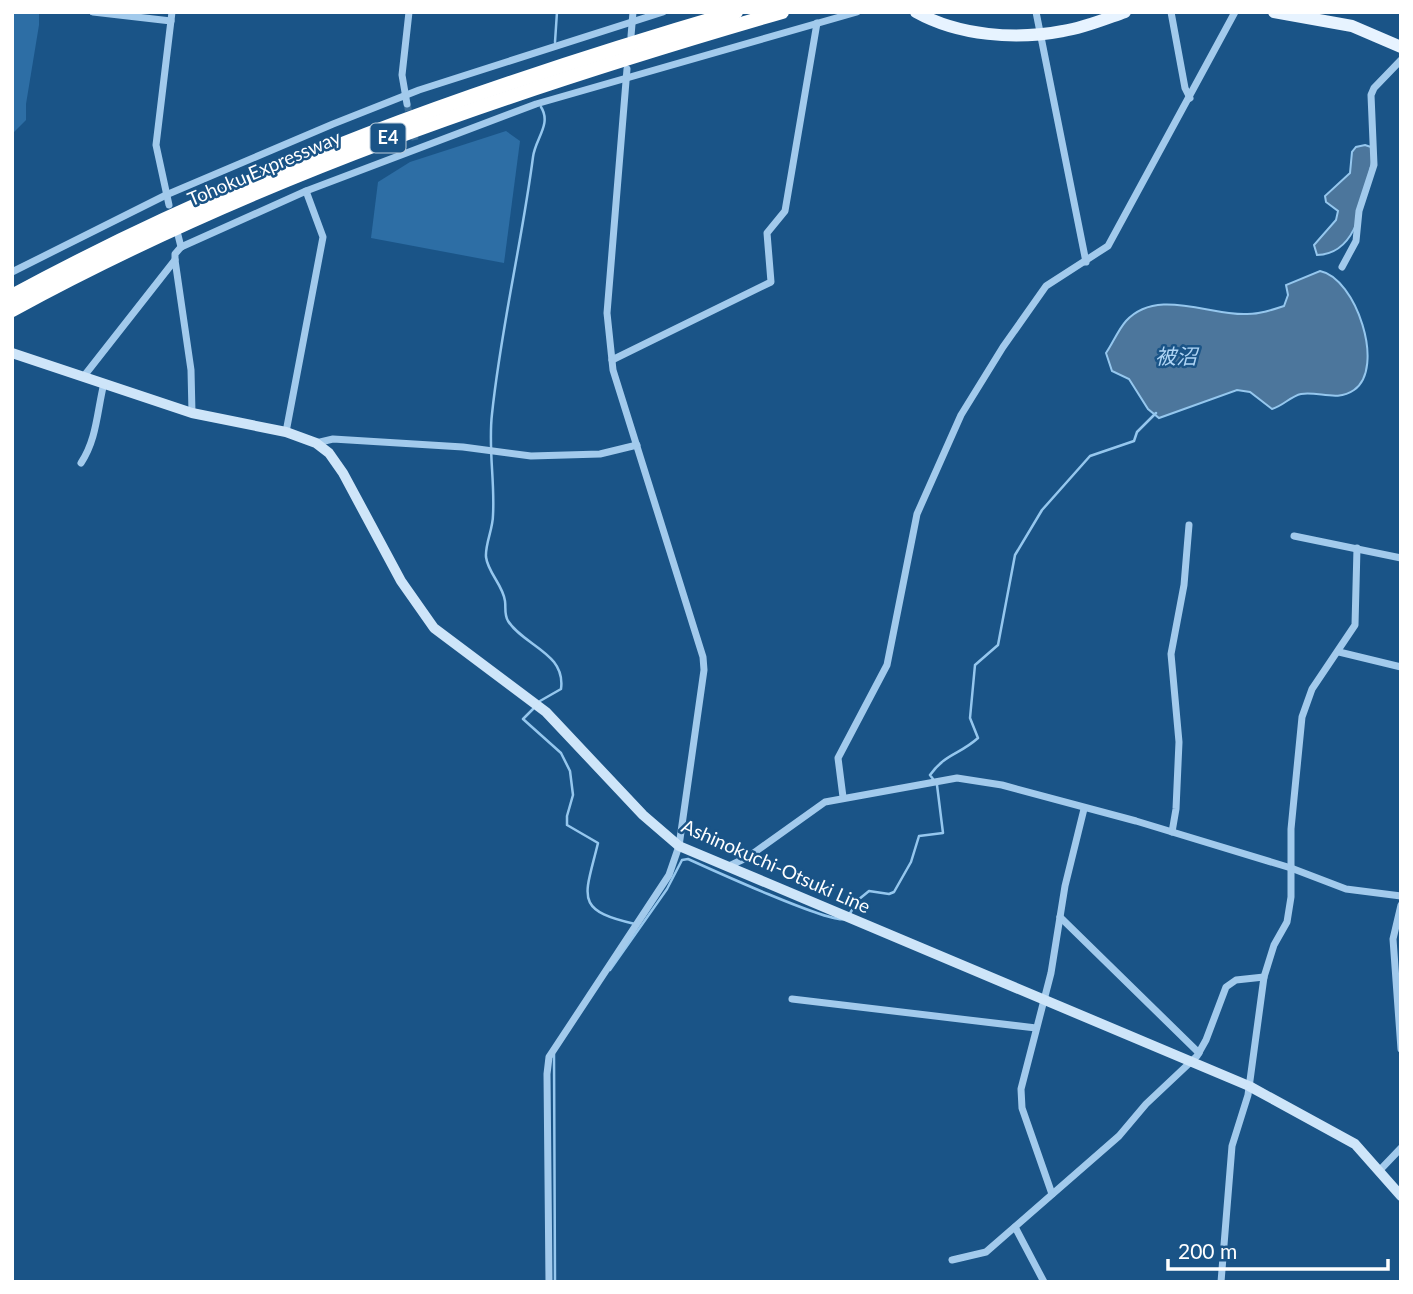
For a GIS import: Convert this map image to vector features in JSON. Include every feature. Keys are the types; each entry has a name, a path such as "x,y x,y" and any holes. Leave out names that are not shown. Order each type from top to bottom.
{"highway":[{"name":"Tohoku Expressway","path":"12,296 178,213 367,132 541,72 736,12"},
{"name":"Tohoku Expressway","path":"12,310 181,224 341,156 495,100 782,12"}],"main road":[{"path":"916,12 949,27 973,32 1040,33 1064,32 1125,12"},
{"path":"1274,12 1352,26 1401,47"},
{"name":"Ashinokuchi-Otsuki Line","path":"12,353 192,413 286,432 316,443 329,453 343,473 401,581 434,628 546,712 643,815 679,846 1044,1001 1196,1057 1355,1144 1401,1196"}],"street":[{"path":"93,12 171,21"},
{"path":"169,205 156,145 172,12"},
{"path":"407,104 402,75 409,12"},
{"path":"631,36 633,12"},
{"path":"12,272 166,195 405,95 663,12"},
{"path":"192,413 191,370 175,260 175,254 181,247 306,191 536,104 857,12"},
{"path":"1036,12 1086,262"},
{"path":"1171,12 1185,88 1190,98"},
{"path":"843,797 838,758 887,665 910,541 929,487 961,415 1038,296 1052,281 1108,246 1235,12"},
{"path":"612,360 771,282 767,233 785,211 817,23"},
{"path":"1342,267 1356,241 1359,211 1374,165 1371,95 1374,88 1401,60"},
{"path":"549,1282 549,1057 666,881 679,846 703,678 703,657 612,360 607,313 627,69"},
{"path":"415,139 418,150"},
{"path":"286,432 323,237 306,191"},
{"path":"178,235 181,247"},
{"path":"84,376 175,260"},
{"path":"81,463 93,444 95,418 104,383"},
{"path":"316,443 322,439 346,440 539,456 600,454 638,445"},
{"path":"1172,832 1177,797 1179,742 1171,654 1184,585 1189,525"},
{"path":"1294,536 1401,558"},
{"path":"1221,1282 1232,1146 1249,1086 1264,977 1274,945 1287,922 1292,816 1302,717 1312,688 1339,652 1356,618 1357,548"},
{"path":"1339,652 1401,667"},
{"path":"727,868 748,857 811,809 843,797 957,778 1021,789 1291,868 1346,888 1401,896"},
{"path":"1052,1194 1020,1099 1022,1079 1044,1001 1074,841 1084,808"},
{"path":"1401,905 1393,939 1401,1049"},
{"path":"1060,917 1196,1057"},
{"path":"952,1260 986,1252 1119,1136 1146,1104 1196,1057 1226,987 1236,980 1264,977"},
{"path":"792,999 1036,1028"},
{"path":"1380,1170 1401,1147"},
{"path":"1015,1227 1044,1282"}],"shaded area":[{"path":"12,12 39,12 39,25 26,104 26,120 12,134"},
{"path":"506,131 520,141 504,263 371,238 378,182 410,162"}],"water":[{"path":"1356,147 1371,147 1373,158 1363,203 1352,233 1332,252 1317,255 1314,245 1336,220 1338,211 1326,202 1325,196 1350,173 1352,152"},
{"name":"被沼","path":"1320,271 1333,277 1345,289 1355,306 1367,345 1367,363 1363,379 1348,393 1335,396 1301,394 1272,409 1250,392 1237,390 1159,418 1148,409 1129,379 1112,371 1106,353 1126,321 1139,311 1168,304 1232,313 1261,313 1284,306 1288,295 1286,285"}],"waterway":[{"path":"555,42 557,12"},
{"path":"540,701 561,689 561,677 551,658 515,630 508,621 504,595 486,557 493,515 491,427 496,381 534,150 544,126 541,107"},
{"path":"933,779 930,775 942,762 978,738 970,718 975,665 998,645 1015,555 1042,510 1090,456 1134,441 1137,432 1156,413"},
{"path":"533,709 523,719 561,753 570,771 573,795 567,825 598,843 588,898 601,913 635,924"},
{"path":"849,915 858,900 869,891 889,894 894,892 911,862 919,836 943,833 937,785"},
{"path":"610,970 667,889 682,860 688,859 816,913 844,919"},
{"path":"554,1054 555,1282"}],"tunnel":[{"path":"407,104 415,140"}]}
